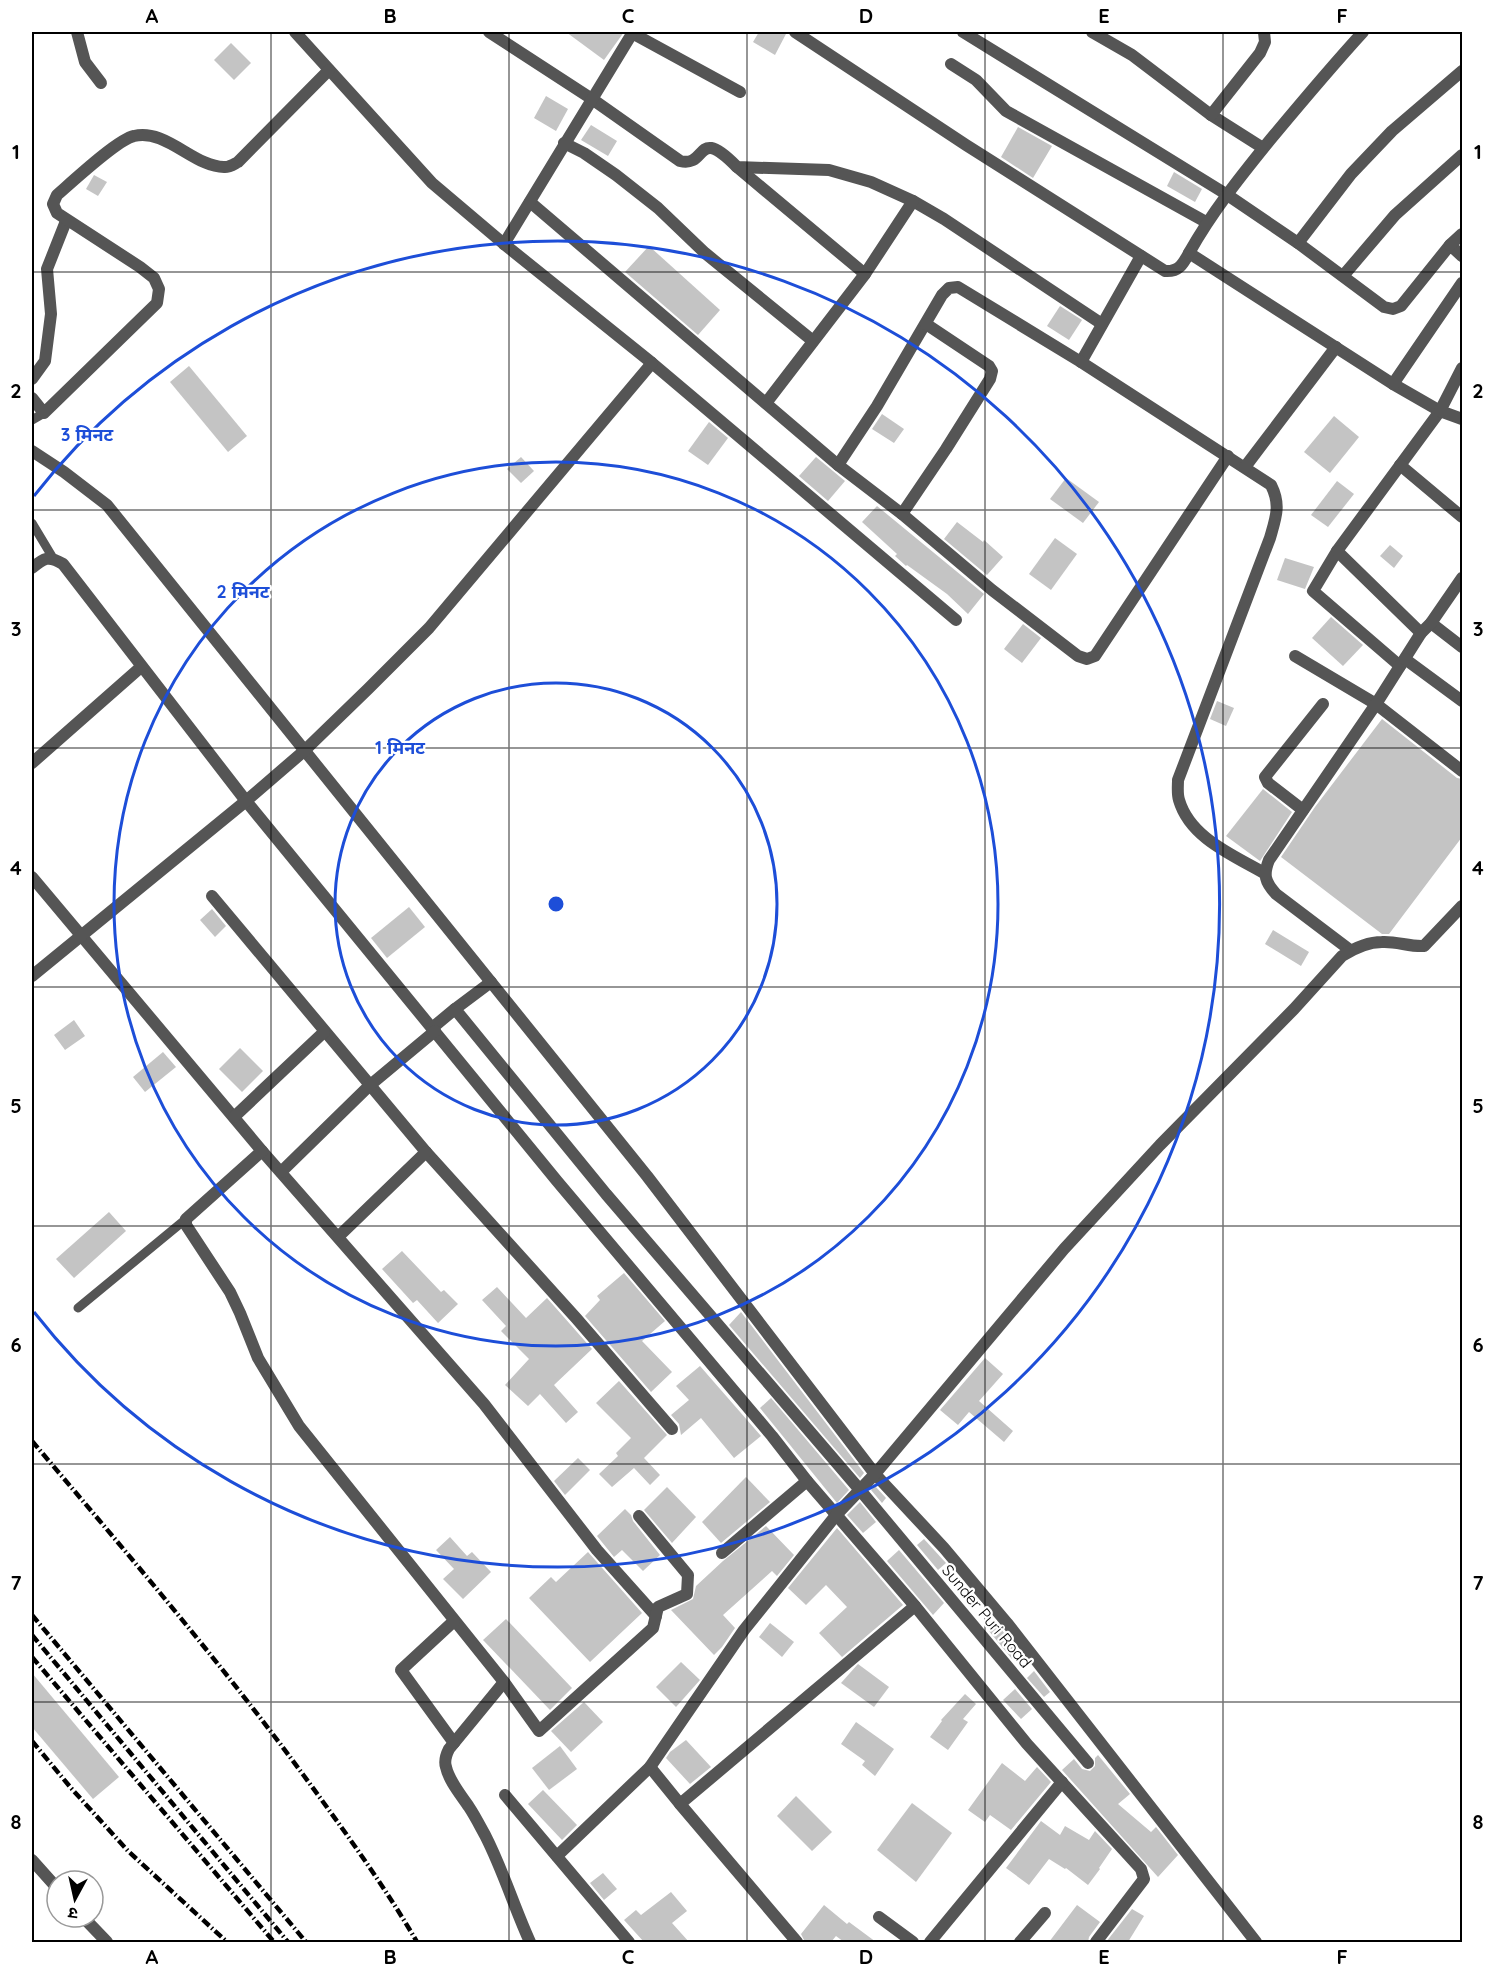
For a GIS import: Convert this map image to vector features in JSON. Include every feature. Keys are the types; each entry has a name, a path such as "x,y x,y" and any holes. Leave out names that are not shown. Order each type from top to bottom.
{"street":[{"path":"77,32 85,62 101,83"},
{"path":"294,32 432,183 652,363 956,620"},
{"path":"489,32 592,99 680,161 686,163 704,149 714,148 721,152 865,274"},
{"path":"504,244 632,32 740,92"},
{"path":"795,32 966,145 1141,256 1165,270 1173,271 1180,267 1206,222 1226,194 1363,32"},
{"path":"963,32 1226,194 1298,243 1384,307 1394,309 1401,306 1450,245 1462,234"},
{"path":"1092,32 1132,55 1211,115 1263,148"},
{"path":"1211,115 1260,53 1265,42 1264,32"},
{"path":"951,64 976,80 1006,111 1206,222"},
{"path":"32,398 44,413 158,303 159,289 154,278 57,213 53,204 57,195 118,144 132,136 153,137 212,165 227,168 238,162 329,70"},
{"path":"1298,243 1351,174 1392,131 1462,71"},
{"path":"564,143 584,153 658,208 705,254 813,341"},
{"path":"1343,276 1395,215 1462,155"},
{"path":"736,167 829,170 871,182 913,201 944,219 1102,324"},
{"path":"766,403 865,274 913,201"},
{"path":"530,202 838,465 902,514 992,590 1078,656 1087,659 1095,656 1228,456"},
{"path":"32,379 45,361 51,314 47,269 66,220"},
{"path":"1450,245 1462,256"},
{"path":"1189,253 1393,384 1440,411 1462,418"},
{"path":"1081,362 1141,256"},
{"path":"1393,384 1462,283"},
{"path":"838,465 877,406 942,295 949,288 958,287 1081,362 1271,485 1278,498 1277,515 1178,780 1178,799 1191,823 1210,842 1264,873"},
{"path":"902,514 946,449 990,378 992,371 989,366 926,324"},
{"path":"1245,467 1336,346"},
{"path":"32,976 182,855 304,751 429,628 652,363"},
{"path":"1462,368 1440,411 1337,551 1313,591 1402,663 1462,701"},
{"path":"32,451 107,505 647,1176 875,1474 944,1548 1007,1623 1256,1942"},
{"path":"1400,465 1462,517"},
{"path":"1337,551 1421,633"},
{"path":"32,568 43,559 54,558 63,564 246,801 558,1181 1028,1744 1144,1875 1144,1879 1096,1942"},
{"path":"1350,950 1276,894 1268,885 1264,873 1269,860 1376,704 1421,633 1431,623 1462,578"},
{"path":"1431,623 1462,646"},
{"path":"1295,656 1376,704 1462,771"},
{"path":"32,763 141,667"},
{"path":"1303,810 1269,783 1266,777 1323,704"},
{"path":"32,876 262,1150 484,1404 597,1550 656,1616"},
{"path":"212,896 369,1086 672,1429"},
{"path":"557,1856 650,1767 744,1629 837,1514 875,1474 1064,1249 1160,1145 1294,1009 1342,956 1350,950 1382,942 1413,947 1424,946 1462,906"},
{"path":"281,1172 369,1086 455,1010 491,982"},
{"name":"Sunder Puri Road","path":"455,1010 606,1194 860,1490 1088,1762"},
{"path":"234,1117 324,1032"},
{"path":"262,1150 186,1219 186,1225 222,1280 240,1313 258,1358 298,1426 504,1682 539,1731 653,1628 658,1607 687,1594 688,1575 639,1516"},
{"path":"339,1236 426,1152"},
{"path":"722,1553 807,1481"},
{"path":"680,1804 915,1606"},
{"path":"454,1621 401,1670 454,1743"},
{"path":"504,1682 454,1743 446,1756 445,1766 485,1835 530,1942"},
{"path":"650,1767 797,1942"},
{"path":"930,1942 1062,1782"},
{"path":"504,1795 629,1942"},
{"path":"32,1860 45,1875"},
{"path":"1020,1942 1045,1912"},
{"path":"879,1917 913,1942"},
{"path":"95,1929 107,1942"}],"lane":[{"path":"32,420 44,413"},
{"path":"32,523 54,558"},
{"path":"78,1308 186,1219"}],"building":[{"path":"566,32 624,32 604,60"},
{"path":"759,32 787,32 775,55 753,42"},
{"path":"231,43 251,63 234,80 214,60"},
{"path":"546,96 568,109 556,131 534,118"},
{"path":"591,125 617,141 608,156 581,140"},
{"path":"1018,127 1052,146 1033,178 1001,157"},
{"path":"1174,172 1202,189 1195,202 1167,186"},
{"path":"94,175 107,182 98,196 86,189"},
{"path":"649,246 720,310 698,335 625,272"},
{"path":"1060,306 1082,320 1069,340 1047,326"},
{"path":"189,366 247,436 228,452 170,382"},
{"path":"882,414 904,429 894,443 872,429"},
{"path":"1334,416 1359,437 1330,473 1304,452"},
{"path":"709,422 728,438 708,465 688,451"},
{"path":"521,457 534,471 521,483 507,469"},
{"path":"816,457 845,481 828,501 799,476"},
{"path":"1066,478 1099,502 1083,523 1050,499"},
{"path":"1337,481 1354,494 1328,527 1311,515"},
{"path":"877,506 984,594 968,614 947,594 906,566 895,556 897,554 862,522"},
{"path":"957,522 983,542 984,540 1003,557 987,575 944,539"},
{"path":"1055,538 1077,554 1051,590 1029,574"},
{"path":"1390,545 1403,556 1394,568 1380,556"},
{"path":"1285,558 1314,567 1305,589 1277,580"},
{"path":"1331,617 1363,645 1343,666 1312,638"},
{"path":"1023,624 1041,638 1022,663 1004,649"},
{"path":"1217,701 1234,708 1226,726 1210,719"},
{"path":"1382,719 1457,778 1462,779 1462,837 1389,934 1382,934 1281,857 1315,807"},
{"path":"1263,789 1292,812 1260,861 1226,836"},
{"path":"409,907 425,927 387,958 371,938"},
{"path":"212,909 226,926 215,937 200,920"},
{"path":"1273,930 1309,952 1301,966 1265,944"},
{"path":"74,1020 85,1036 65,1050 54,1035"},
{"path":"240,1048 263,1071 242,1092 219,1069"},
{"path":"163,1052 176,1067 145,1092 133,1077"},
{"path":"109,1212 126,1231 74,1278 56,1259"},
{"path":"402,1251 441,1292 444,1290 458,1304 438,1323 417,1300 413,1303 382,1269"},
{"path":"624,1273 665,1321 642,1341 672,1372 651,1392 585,1316 600,1300 597,1296"},
{"path":"497,1287 526,1318 547,1298 592,1349 554,1385 578,1412 566,1423 540,1394 528,1406 505,1385 529,1359 501,1331 506,1326 482,1300"},
{"path":"741,1312 864,1473 860,1478 729,1325"},
{"path":"985,1358 1003,1374 979,1401 1013,1431 1004,1442 969,1412 958,1425 940,1410"},
{"path":"700,1366 761,1436 734,1458 701,1418 681,1435 679,1424 671,1415 689,1400 676,1386"},
{"path":"619,1381 667,1435 644,1458 660,1475 650,1485 634,1468 612,1487 599,1474 618,1456 616,1453 631,1438 596,1403"},
{"path":"771,1398 849,1490 837,1503 760,1408"},
{"path":"578,1458 590,1470 565,1495 554,1481"},
{"path":"746,1477 770,1502 721,1543 702,1522"},
{"path":"875,1486 886,1498 882,1503 871,1490"},
{"path":"667,1487 696,1517 672,1543 644,1510"},
{"path":"860,1502 876,1522 863,1533 847,1515"},
{"path":"625,1509 660,1555 643,1571 622,1550 614,1557 597,1536"},
{"path":"766,1526 794,1555 777,1576 772,1571 723,1615 735,1628 714,1655 671,1610 693,1599 696,1586"},
{"path":"837,1528 903,1605 842,1657 819,1633 847,1607 826,1585 806,1605 788,1588"},
{"path":"450,1537 467,1556 472,1552 491,1572 463,1599 443,1579 454,1569 436,1550"},
{"path":"924,1539 946,1563 938,1570 917,1545"},
{"path":"899,1550 944,1603 933,1615 887,1561"},
{"path":"588,1552 642,1613 590,1662 529,1598 551,1577 556,1582"},
{"path":"506,1619 572,1688 550,1710 483,1640"},
{"path":"770,1623 794,1642 782,1657 759,1637"},
{"path":"997,1624 1019,1652 1012,1659 989,1631"},
{"path":"681,1662 700,1680 676,1707 656,1687"},
{"path":"858,1664 889,1687 874,1707 841,1683"},
{"path":"1034,1671 1050,1692 1044,1697 1027,1678"},
{"path":"32,1673 119,1777 93,1799 32,1727"},
{"path":"1015,1689 1032,1709 1021,1719 1003,1700"},
{"path":"965,1694 976,1704 963,1719 968,1722 948,1750 930,1737 941,1720"},
{"path":"584,1702 603,1722 571,1752 551,1731"},
{"path":"856,1722 894,1749 875,1776 862,1765 865,1761 841,1744"},
{"path":"686,1740 711,1767 690,1784 666,1758"},
{"path":"560,1746 577,1769 549,1790 532,1768"},
{"path":"1098,1755 1130,1794 1118,1804 1151,1832 1156,1827 1178,1855 1158,1877 1062,1770 1074,1759 1082,1769 1090,1771 1095,1766 1095,1758"},
{"path":"1002,1763 1025,1781 1037,1767 1051,1782 1011,1830 990,1815 985,1822 968,1810"},
{"path":"543,1790 577,1825 562,1840 528,1804"},
{"path":"796,1796 832,1832 812,1851 777,1816"},
{"path":"912,1803 952,1833 916,1882 877,1850"},
{"path":"1041,1821 1060,1835 1065,1826 1089,1840 1095,1831 1112,1849 1088,1885 1066,1868 1049,1859 1029,1885 1006,1868"},
{"path":"603,1873 617,1889 604,1900 590,1883"},
{"path":"671,1892 687,1911 672,1923 689,1942 644,1942 624,1920 636,1910 641,1915"},
{"path":"824,1905 847,1924 849,1922 876,1942 844,1942 836,1936 831,1942 805,1942 801,1934"},
{"path":"1077,1905 1100,1922 1088,1942 1049,1942"},
{"path":"1132,1909 1144,1916 1128,1942 1106,1942"}],"railway":[{"path":"32,1441 174,1610 277,1740 366,1862 417,1942"},
{"path":"32,1615 306,1942"},
{"path":"32,1635 288,1942"},
{"path":"32,1657 274,1942"},
{"path":"32,1741 128,1851 227,1942"}]}
